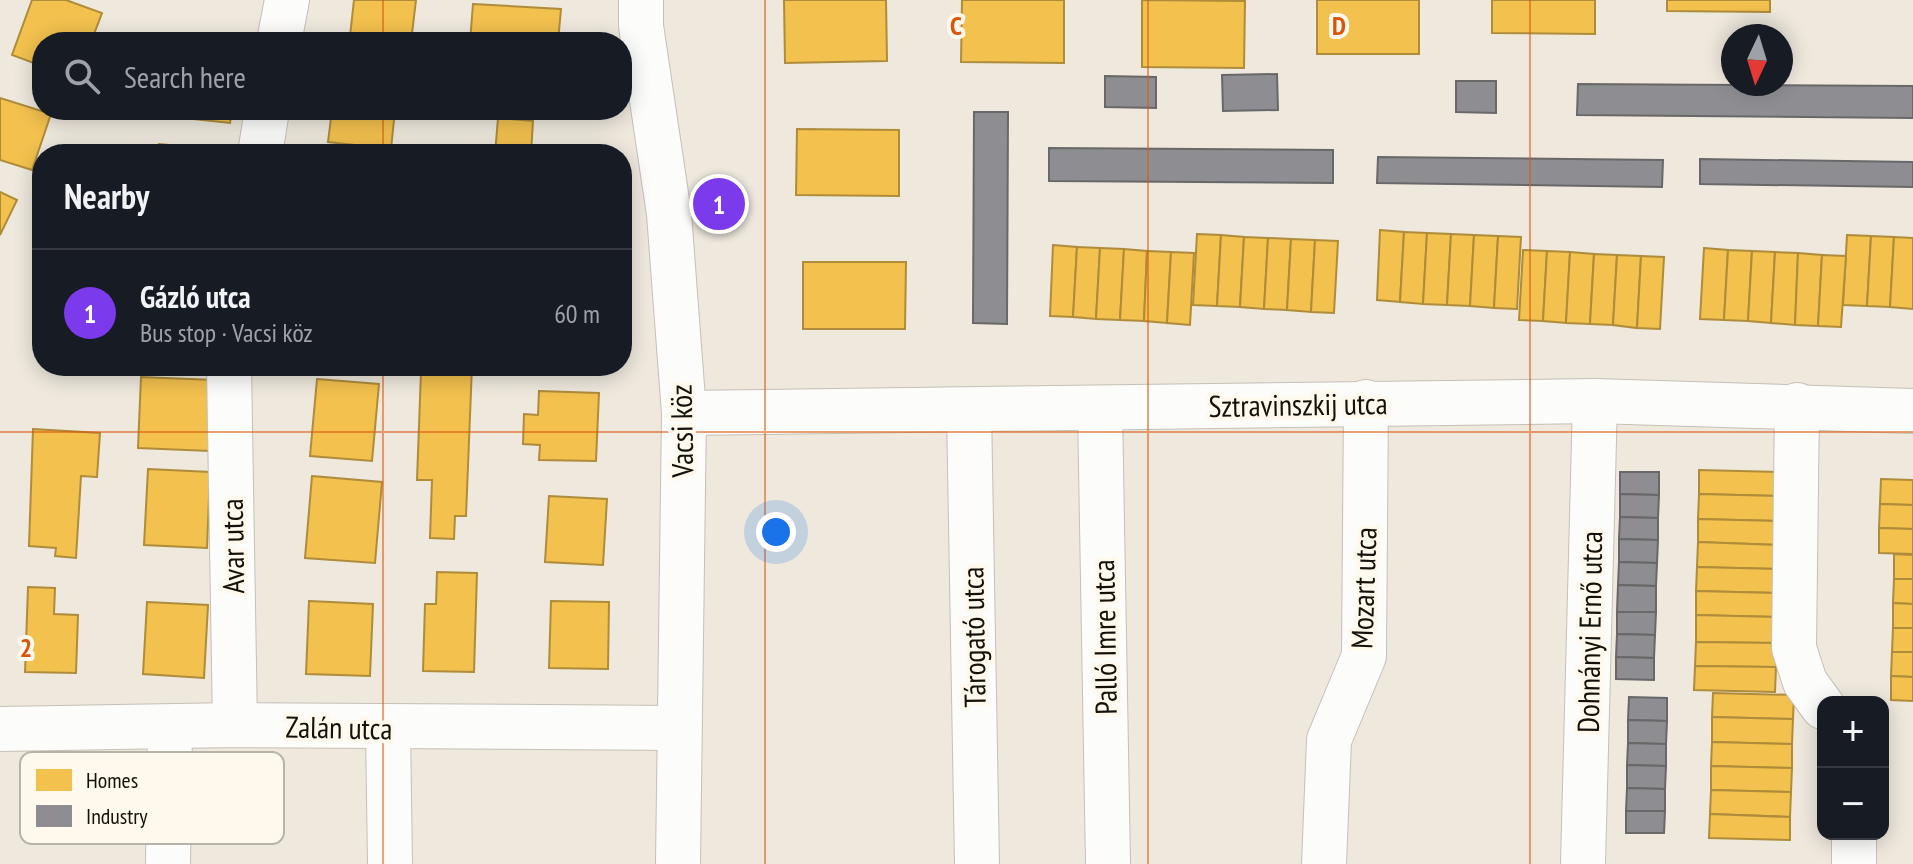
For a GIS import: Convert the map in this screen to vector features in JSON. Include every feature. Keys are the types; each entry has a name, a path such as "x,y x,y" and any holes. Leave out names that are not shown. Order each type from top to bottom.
{"street":[{"path":"281,32 287,0"},
{"name":"Vacsi köz","path":"641,0 641,26 669,214 684,413 678,864"},
{"path":"262,144 265,120"},
{"name":"Avar utca","path":"229,376 235,725"},
{"name":"Sztravinszkij utca","path":"684,413 1595,401 1913,411"},
{"name":"Dohnányi Ernő utca","path":"1583,864 1595,401"},
{"name":"Mozart utca","path":"1324,864 1329,740 1364,656 1366,402"},
{"path":"1797,405 1794,648 1805,682 1817,699"},
{"name":"Palló Imre utca","path":"1100,409 1108,864"},
{"name":"Tárogató utca","path":"969,410 977,864"},
{"name":"Zalán utca","path":"0,729 170,729 235,725 679,728"},
{"path":"388,728 390,864"},
{"path":"170,729 170,752"},
{"path":"1854,840 1854,864"},
{"path":"168,844 168,864"}],"building: Homes":[{"path":"32,0 66,0 102,13 95,32 32,32 32,62 12,55"},
{"path":"354,0 416,0 412,32 350,32"},
{"path":"784,0 886,0 887,61 785,63"},
{"path":"962,0 1064,0 1064,63 961,62"},
{"path":"1142,0 1245,1 1244,68 1142,67"},
{"path":"1317,0 1419,0 1419,54 1317,54"},
{"path":"1492,0 1595,0 1595,34 1492,33"},
{"path":"1667,0 1770,0 1770,12 1667,11"},
{"path":"473,4 561,9 559,32 471,32"},
{"path":"0,98 32,108 32,120 49,120 41,144 32,144 32,170 0,160"},
{"path":"203,120 230,120 230,123"},
{"path":"331,120 394,120 392,144 328,142"},
{"path":"498,120 533,121 532,144 496,144"},
{"path":"797,129 899,130 899,196 796,195"},
{"path":"0,192 17,200 0,235"},
{"path":"1380,230 1404,232 1400,302 1377,300"},
{"path":"1404,232 1427,233 1423,304 1400,302"},
{"path":"1427,233 1451,234 1447,305 1423,304"},
{"path":"1197,234 1221,235 1217,306 1193,305"},
{"path":"1451,234 1474,235 1470,306 1447,305"},
{"path":"1221,235 1244,237 1240,307 1217,306"},
{"path":"1474,235 1498,236 1494,308 1470,306"},
{"path":"1847,235 1871,236 1867,306 1843,305"},
{"path":"1498,236 1521,237 1517,309 1494,308"},
{"path":"1871,236 1894,237 1890,307 1867,306"},
{"path":"1244,237 1268,238 1264,309 1240,307"},
{"path":"1894,237 1913,238 1913,309 1890,307"},
{"path":"1268,238 1291,239 1287,310 1264,309"},
{"path":"1291,239 1315,240 1311,312 1287,310"},
{"path":"1315,240 1338,241 1334,313 1311,312"},
{"path":"1053,245 1077,247 1073,317 1050,316"},
{"path":"1077,247 1100,248 1096,319 1073,317"},
{"path":"1100,248 1124,249 1120,320 1096,319"},
{"path":"1704,248 1728,250 1724,320 1700,319"},
{"path":"1124,249 1147,251 1144,321 1120,320"},
{"path":"1523,250 1547,251 1543,321 1519,320"},
{"path":"1728,250 1752,251 1748,321 1724,320"},
{"path":"1147,251 1171,252 1167,323 1144,321"},
{"path":"1547,251 1570,252 1566,323 1543,321"},
{"path":"1752,251 1775,252 1771,323 1748,321"},
{"path":"1171,252 1194,253 1190,325 1167,323"},
{"path":"1570,252 1594,254 1590,324 1566,323"},
{"path":"1775,252 1798,253 1795,325 1771,323"},
{"path":"1798,253 1822,255 1818,326 1795,325"},
{"path":"1594,254 1617,255 1613,325 1590,324"},
{"path":"1617,255 1641,256 1637,328 1613,325"},
{"path":"1822,255 1846,256 1841,327 1818,326"},
{"path":"1641,256 1664,257 1660,329 1637,328"},
{"path":"803,262 906,262 905,329 803,329"},
{"path":"421,376 472,376 466,516 455,516 454,539 430,538 432,480 417,480"},
{"path":"141,377 214,380 210,451 138,448"},
{"path":"317,379 379,384 372,461 310,456"},
{"path":"539,391 599,393 596,461 539,460 540,445 523,444 524,414 538,415"},
{"path":"33,429 100,433 97,477 81,476 76,558 55,556 56,548 29,546"},
{"path":"148,469 210,472 207,548 144,545"},
{"path":"1699,470 1780,472 1779,496 1699,494"},
{"path":"312,476 382,482 375,563 305,558"},
{"path":"1881,479 1913,480 1913,505 1880,504"},
{"path":"1699,494 1779,496 1779,521 1698,519"},
{"path":"549,496 607,499 603,565 545,562"},
{"path":"1880,504 1913,505 1913,529 1879,528"},
{"path":"1698,519 1779,521 1778,545 1698,542"},
{"path":"1879,528 1913,529 1913,554 1879,553"},
{"path":"1698,542 1778,545 1778,569 1697,567"},
{"path":"1894,554 1913,555 1913,579 1894,579"},
{"path":"1697,567 1778,569 1777,593 1696,591"},
{"path":"437,572 477,573 474,672 423,671 425,604 436,604"},
{"path":"1894,579 1913,579 1913,604 1893,603"},
{"path":"28,587 55,588 54,614 78,615 76,673 25,672"},
{"path":"1696,591 1777,593 1777,617 1696,615"},
{"path":"309,601 373,604 370,676 306,674"},
{"path":"551,601 609,602 608,669 549,668"},
{"path":"147,602 208,605 204,678 143,674"},
{"path":"1893,603 1913,604 1913,628 1893,628"},
{"path":"1696,615 1777,617 1776,643 1696,642"},
{"path":"1893,628 1913,628 1913,652 1892,652"},
{"path":"1696,642 1776,643 1776,667 1695,666"},
{"path":"1892,652 1913,652 1913,677 1891,676"},
{"path":"1695,666 1776,667 1775,692 1694,690"},
{"path":"1891,676 1913,677 1913,701 1891,700"},
{"path":"1713,693 1794,695 1793,719 1712,717"},
{"path":"1712,717 1793,719 1792,744 1712,742"},
{"path":"1712,742 1792,744 1792,768 1711,766"},
{"path":"1711,766 1792,768 1791,792 1711,790"},
{"path":"1711,790 1791,792 1790,817 1710,814"},
{"path":"1710,814 1790,817 1790,840 1709,838"}],"building: Industry":[{"path":"1277,74 1278,110 1223,111 1222,75"},
{"path":"1105,76 1156,77 1156,108 1105,107"},
{"path":"1456,81 1496,81 1496,113 1456,112"},
{"path":"1578,84 1721,85 1721,96 1793,96 1793,85 1913,86 1913,118 1577,115"},
{"path":"974,112 1008,112 1007,324 973,323"},
{"path":"1049,148 1333,150 1333,183 1049,181"},
{"path":"1378,157 1663,160 1662,187 1377,183"},
{"path":"1700,159 1913,162 1913,187 1700,184"},
{"path":"1620,472 1659,472 1659,495 1620,494"},
{"path":"1620,494 1659,495 1658,518 1620,517"},
{"path":"1620,517 1658,518 1658,540 1619,539"},
{"path":"1619,539 1658,540 1657,563 1619,562"},
{"path":"1619,562 1657,563 1656,586 1618,585"},
{"path":"1618,585 1656,586 1656,612 1617,612"},
{"path":"1617,612 1656,612 1655,635 1617,634"},
{"path":"1617,634 1655,635 1654,658 1616,657"},
{"path":"1616,657 1654,658 1654,680 1616,679"},
{"path":"1629,697 1667,698 1667,721 1628,720"},
{"path":"1628,720 1667,721 1666,744 1628,743"},
{"path":"1628,743 1666,744 1666,766 1627,765"},
{"path":"1627,765 1666,766 1665,789 1627,788"},
{"path":"1627,788 1665,789 1665,811 1626,811"},
{"path":"1626,811 1665,811 1664,833 1626,833"}],"place":[{"name":"Gázló utca","path":"719,204"}]}
